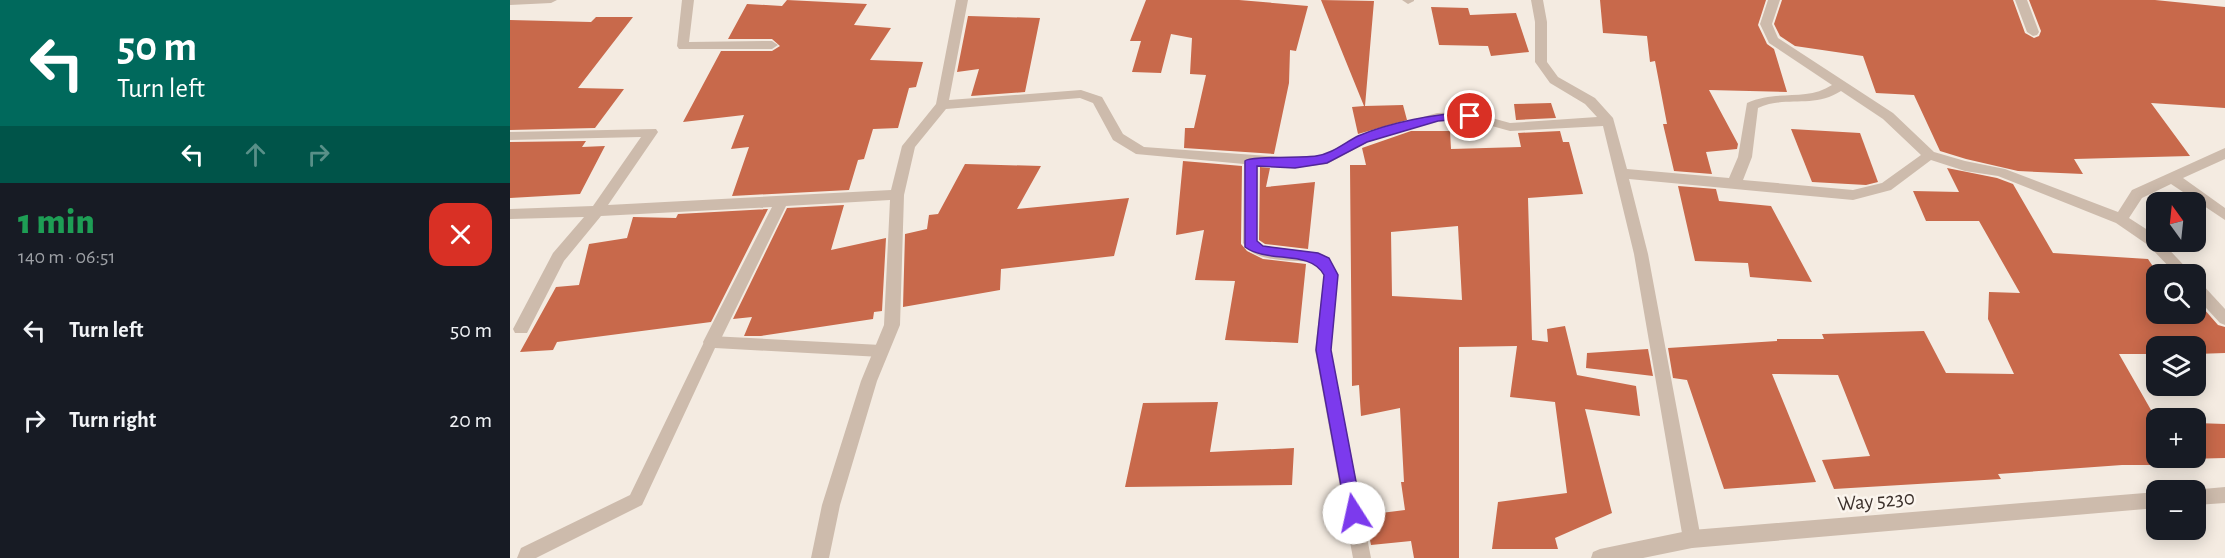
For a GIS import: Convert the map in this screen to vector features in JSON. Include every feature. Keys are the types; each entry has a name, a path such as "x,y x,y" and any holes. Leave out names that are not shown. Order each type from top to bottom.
{"street":[{"path":"510,2 550,0"},
{"path":"688,0 683,46 772,45"},
{"path":"820,558 831,505 869,381 892,325 898,216 897,195 909,146 942,105 962,0"},
{"path":"1537,0 1541,22 1541,62 1554,80 1590,101 1608,121 1641,254 1692,539"},
{"path":"1774,0 1766,24 1773,40 1888,117 1929,155 1965,166 2000,172 2121,219 2153,240 2176,264"},
{"path":"2021,0 2033,32"},
{"path":"1734,184 1745,157 1752,106 1762,100 1811,100 1827,96 1840,86"},
{"path":"942,105 1081,94 1098,100 1118,137 1141,152 1295,164 1327,159 1363,139 1437,117 1470,116 1510,127 1608,121"},
{"path":"510,136 651,132 597,211 558,257 521,329"},
{"path":"2121,219 2137,194 2225,153"},
{"path":"1621,173 1853,195 1878,192 1898,180 1929,155"},
{"path":"1251,161 1250,243 1260,251 1314,256 1324,262 1331,275 1323,350 1362,558"},
{"path":"2172,178 2225,215"},
{"path":"510,214 897,195"},
{"path":"711,342 781,202"},
{"path":"2206,298 2225,319"},
{"path":"2206,496 2225,495"},
{"name":"Way 5230","path":"1600,558 1692,539 2146,502"}],"lane":[{"path":"525,558 527,554 636,500 711,342 881,351"}],"building":[{"path":"787,0 867,4 854,25 891,28 870,60 923,62 916,87 909,88 898,128 873,129 864,159 858,160 849,190 732,196 749,147 731,149 744,115 683,122 721,51 772,51 780,46 772,39 728,39 747,4 782,6"},
{"path":"1146,0 1239,0 1308,6 1296,51 1290,50 1289,83 1274,154 1184,148 1185,128 1194,128 1206,75 1190,74 1192,38 1171,34 1161,73 1132,72 1141,41 1130,41"},
{"path":"1321,0 1374,1 1365,106 1403,105 1407,120 1358,134 1352,107 1364,106"},
{"path":"1600,0 1766,0 1758,25 1767,44 1774,49 1787,92 1709,90 1738,144 1737,149 1706,152 1712,174 1674,171 1663,124 1667,124 1655,61 1650,62 1647,36 1603,33"},
{"path":"1782,0 2013,0 2025,33 2034,38 2039,36 2041,31 2029,0 2155,0 2225,7 2225,108 2151,103 2190,156 2074,159 2083,174 2018,171 1966,159 1940,151 1914,95 1876,93 1863,56 1795,46 1780,36 1774,24"},
{"path":"1431,7 1468,8 1470,15 1516,13 1529,52 1491,56 1488,46 1439,45"},
{"path":"968,16 1040,18 1025,92 971,96 979,69 957,72"},
{"path":"596,17 633,17 578,88 624,89 595,128 510,130 510,20 591,22"},
{"path":"1551,103 1556,118 1516,120 1514,104"},
{"path":"1791,129 1860,133 1878,182 1866,185 1812,182"},
{"path":"1411,131 1450,131 1451,149 1521,147 1518,133 1560,131 1563,142 1569,142 1583,194 1528,198 1532,340 1548,342 1547,329 1565,326 1577,375 1636,386 1640,416 1585,409 1612,513 1555,538 1558,549 1492,549 1498,502 1567,493 1555,402 1510,397 1517,346 1459,347 1459,558 1414,558 1411,541 1371,545 1365,515 1405,510 1401,482 1404,482 1400,408 1361,416 1359,385 1352,386 1350,165 1366,165 1362,148","holes":["1458,226 1462,300 1392,296 1391,232"]},
{"path":"586,141 582,147 605,146 580,194 510,198 510,142"},
{"path":"1183,161 1242,166 1241,244 1247,251 1263,259 1306,264 1298,343 1225,340 1235,281 1195,280 1204,230 1176,235"},
{"path":"965,164 1041,166 1017,209 1129,198 1114,256 1001,269 1000,290 903,307 905,234 927,229 929,215 938,214"},
{"path":"1260,167 1270,168 1266,187 1315,182 1308,249 1265,244 1259,240"},
{"path":"1947,168 1997,178 2013,184 2053,253 2148,259 2151,264 2146,264 2146,324 2206,324 2206,311 2218,325 2225,327 2225,353 2206,354 2206,336 2146,336 2146,354 2119,354 2150,408 2146,408 2146,465 1998,474 2001,479 1834,489 1822,460 1870,456 1838,375 1772,374 1816,482 1724,489 1687,380 1673,378 1668,348 1777,341 1777,339 1824,339 1822,334 1924,331 1946,373 2014,374 1988,319 1989,292 2020,293 1979,221 1926,221 1913,191 1959,192"},
{"path":"1678,186 1716,189 1719,201 1771,206 1812,282 1750,277 1748,263 1695,261"},
{"path":"844,205 831,250 886,238 882,311 874,312 873,319 761,336 744,336 752,317 733,319 787,208"},
{"path":"768,209 711,322 557,342 553,350 520,352 556,287 579,285 589,244 627,238 633,217 676,218 678,214"},
{"path":"1648,349 1653,376 1586,368 1587,353"},
{"path":"1218,402 1210,452 1294,448 1292,485 1125,487 1143,403"},
{"path":"2206,423 2225,424 2225,458 2206,458"}],"route":[{"path":"1354,513 1323,350 1331,275 1324,262 1314,256 1260,251 1250,243 1248,232 1251,161 1295,164 1327,159 1363,139 1437,117 1470,116"}]}
